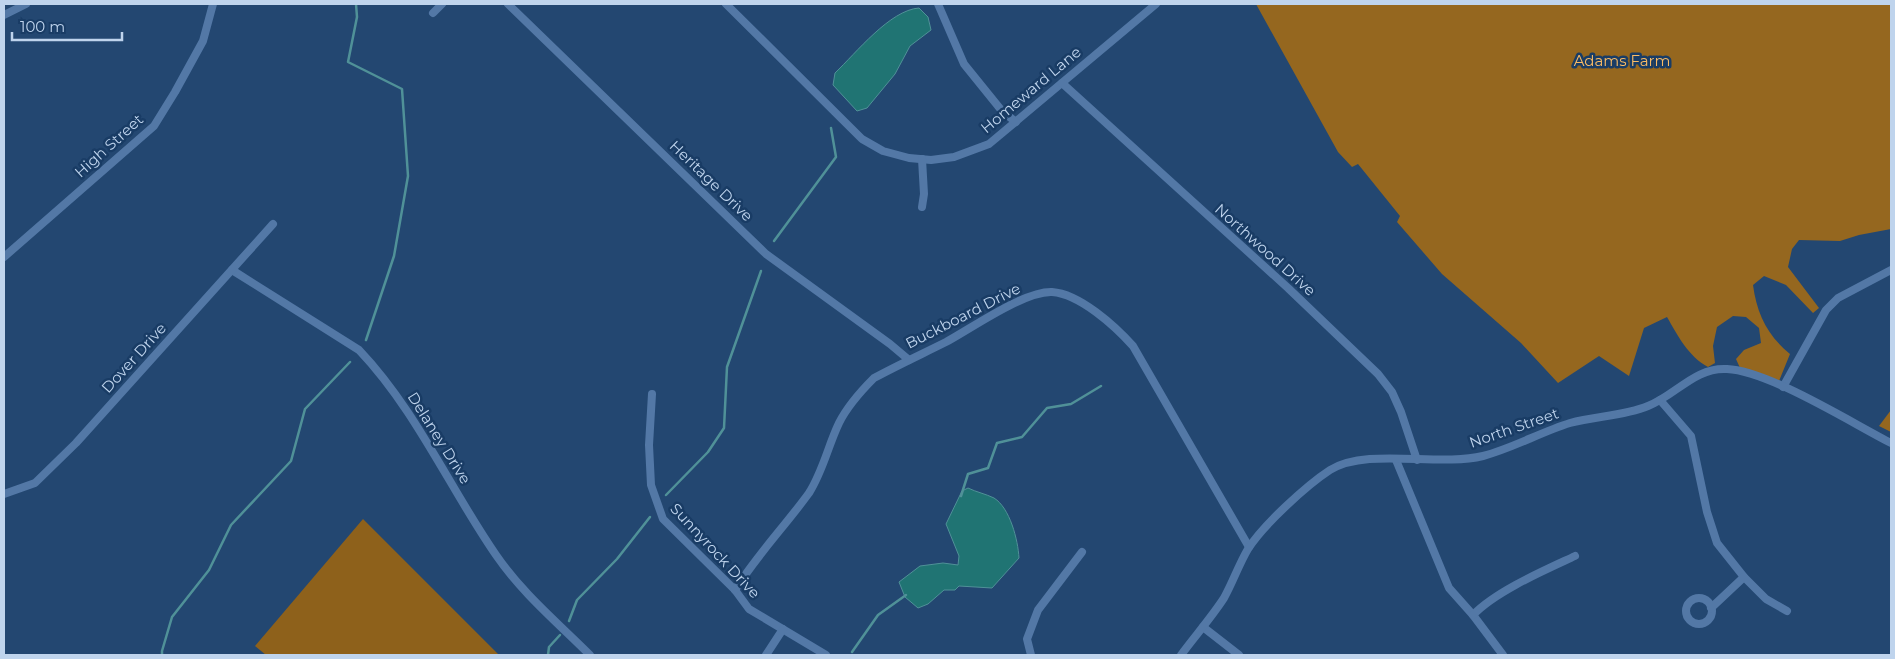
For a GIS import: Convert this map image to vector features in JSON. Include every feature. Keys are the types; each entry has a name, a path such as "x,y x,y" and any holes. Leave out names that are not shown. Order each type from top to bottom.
{"street":[{"path":"4,15 26,4"},
{"name":"High Street","path":"4,257 154,126 203,41 213,4"},
{"path":"433,13 442,4"},
{"name":"Heritage Drive","path":"508,4 766,254 890,344 909,360"},
{"name":"Homeward Lane","path":"726,4 862,139 883,151 922,159 954,157 989,144 1156,4"},
{"path":"938,4 964,64 1002,111 1016,122"},
{"name":"Northwood Drive","path":"1062,83 1294,294 1378,374 1392,392 1401,412 1417,460"},
{"path":"922,159 924,194 922,207"},
{"name":"Dover Drive","path":"4,494 9,494 35,483 76,443 273,224"},
{"name":"Delaney Drive","path":"232,270 359,350 376,368 406,408 472,520 515,581 590,655"},
{"path":"1783,387 1826,310 1838,298 1891,270"},
{"name":"Buckboard Drive","path":"734,590 750,566 809,492 821,470 839,422 857,395 874,378 1032,296 1050,292 1076,300 1113,326 1133,346 1249,548"},
{"name":"North Street","path":"1181,655 1225,595 1249,548 1282,512 1331,470 1355,460 1458,460 1484,456 1572,423 1630,412 1660,400 1696,375 1706,371 1726,369 1742,372 1783,387 1891,443"},
{"name":"Sunnyrock Drive","path":"652,394 650,485 663,519 734,590 749,609 826,655"},
{"path":"1660,400 1691,436 1707,512 1717,543 1744,577 1771,603 1787,611"},
{"path":"1396,460 1442,575 1457,600 1473,615 1503,655"},
{"path":"1031,655 1028,639 1038,610 1082,552"},
{"path":"1473,615 1488,602 1548,568 1575,556"},
{"path":"1711,608 1744,577"},
{"path":"1203,627 1239,655"},
{"path":"766,655 783,629"}],"shaded area":[{"path":"919,8 928,17 931,30 910,46 895,74 867,108 857,111 833,85 835,73 885,24 897,16"},
{"path":"968,488 994,498 1005,509 1015,534 1019,558 992,588 959,586 955,590 944,590 928,604 918,608 905,597 899,582 920,566 943,563 958,565 959,556 946,524 962,491"},
{"path":"363,519 499,655 266,655 255,646"}],"green space":[{"name":"Adams Farm","path":"1256,4 1891,4 1891,229 1840,241 1799,240 1792,249 1788,267 1819,308 1813,313 1786,285 1764,276 1753,285 1757,305 1764,323 1775,339 1790,354 1779,381 1740,368 1736,359 1744,350 1761,343 1759,328 1746,317 1733,316 1717,327 1713,346 1715,363 1708,367 1689,351 1667,317 1644,328 1629,376 1599,356 1558,383 1521,343 1442,274 1397,222 1400,216 1358,164 1352,167 1338,152"},
{"path":"1891,410 1891,432 1879,426"}],"waterway":[{"path":"356,4 357,17 348,62 402,89 408,176 394,256 366,340"},
{"path":"774,241 836,157 831,128"},
{"path":"666,495 708,452 724,428 727,367 761,271"},
{"path":"162,655 172,617 209,570 231,525 291,461 305,409 350,362"},
{"path":"961,496 968,474 988,468 997,443 1022,437 1047,408 1071,404 1101,386"},
{"path":"569,621 577,600 617,559 650,517"},
{"path":"852,652 878,615 906,595"},
{"path":"548,655 549,647 560,635"}]}
